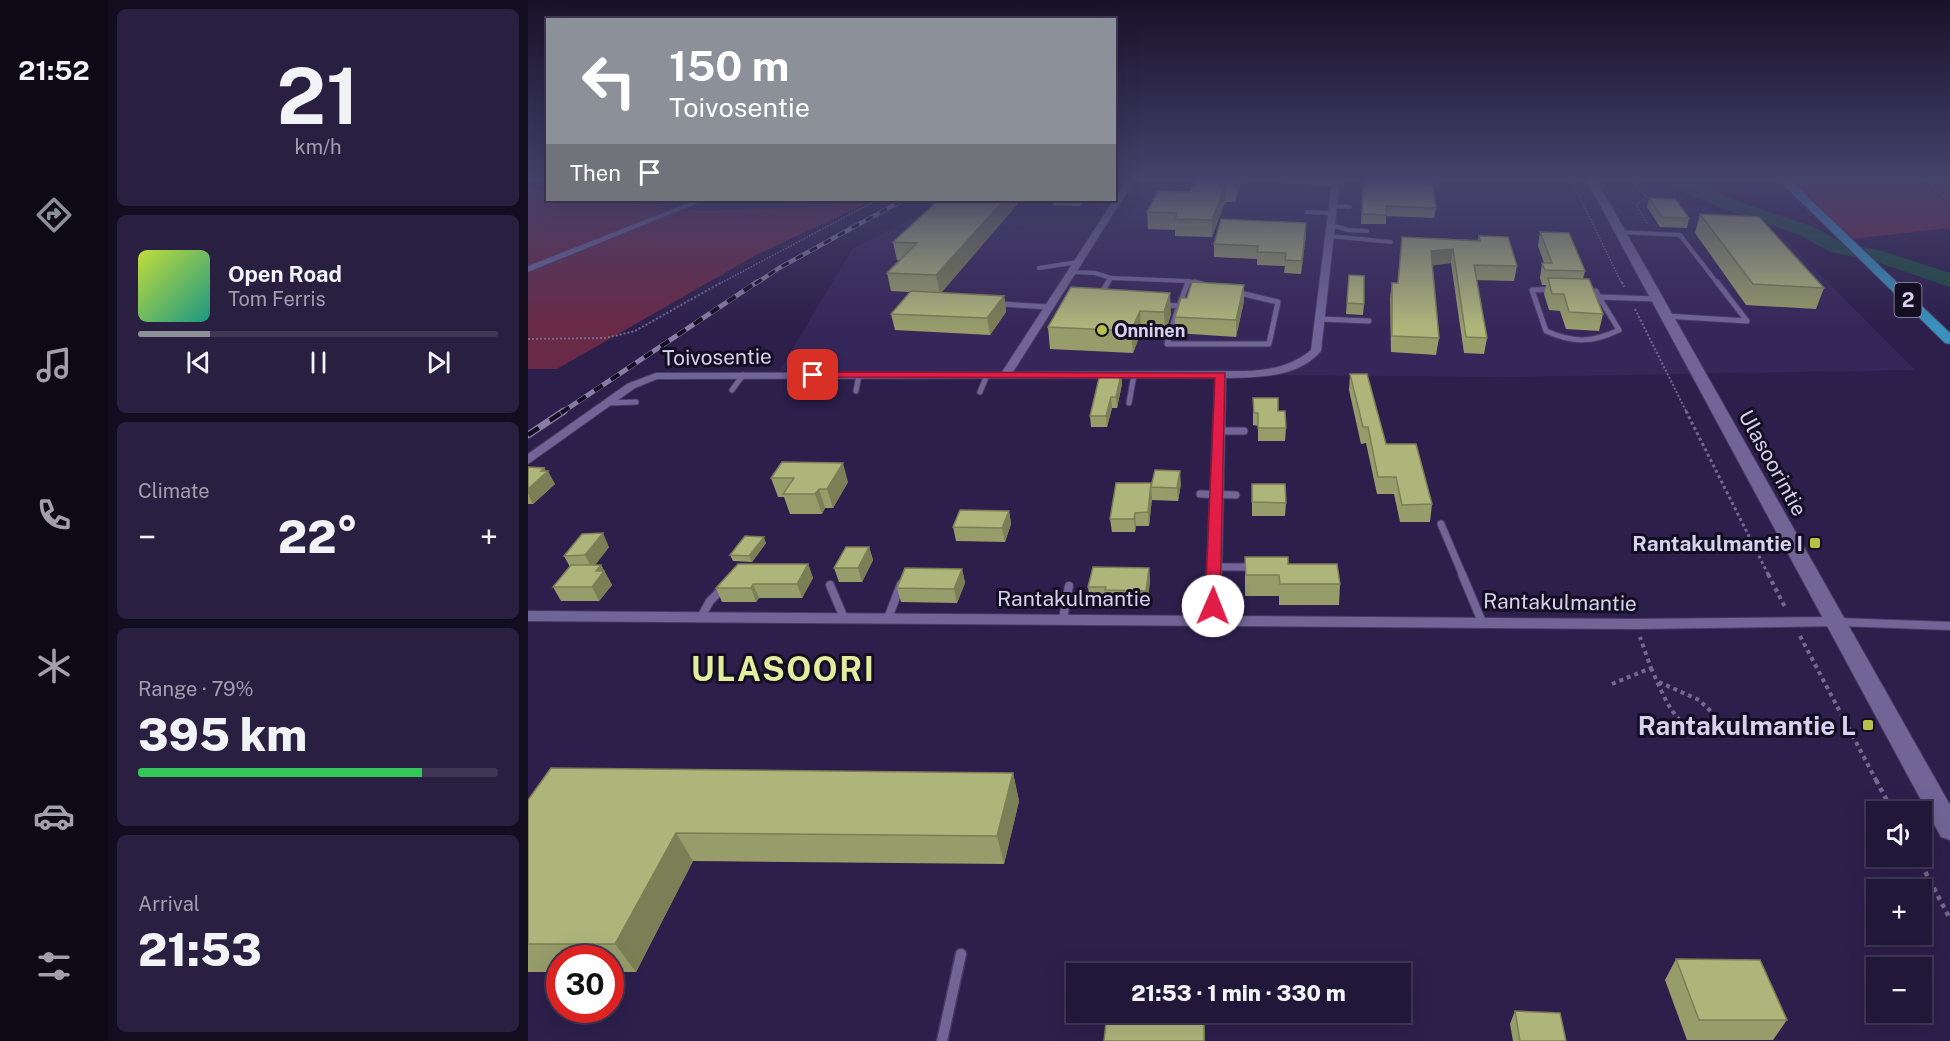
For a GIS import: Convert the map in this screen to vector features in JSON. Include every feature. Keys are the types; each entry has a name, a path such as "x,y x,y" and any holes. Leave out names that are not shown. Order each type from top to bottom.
{"highway":[{"name":"2","path":"1835,230 1950,340"}],"street":[{"path":"528,269 627,230"},
{"path":"1006,375 1099,230"},
{"path":"1320,319 1331,230"},
{"name":"Ulasoorintie","path":"1620,232 1950,829"},
{"name":"Toivosentie","path":"528,460 631,386 656,376 1267,373 1292,368 1306,362 1316,351 1320,319"},
{"path":"1221,375 1217,431 1213,606 1229,621"},
{"name":"Rantakulmantie","path":"528,616 1636,624 1836,622"}],"lane":[{"path":"1347,230 1367,231"},
{"path":"1620,232 1680,235 1748,321 1666,316"},
{"path":"1330,236 1391,242"},
{"path":"1039,268 1078,262"},
{"path":"1072,272 1095,273 1111,278 1188,281 1210,286"},
{"path":"1108,303 1096,302 1111,278"},
{"path":"1188,281 1167,345 1269,344 1278,302 1233,291"},
{"path":"1563,289 1532,290 1546,331 1565,340 1597,341 1619,330 1596,291 1574,290"},
{"path":"1599,297 1658,299"},
{"path":"1001,304 1050,307"},
{"path":"1155,305 1179,306"},
{"path":"1320,319 1369,321"},
{"path":"732,390 743,375"},
{"path":"856,391 859,375"},
{"path":"980,392 987,375"},
{"path":"1129,403 1134,375"},
{"path":"608,403 636,402"},
{"path":"1217,431 1244,431"},
{"path":"1200,494 1236,495"},
{"path":"1441,524 1482,622"},
{"path":"1214,567 1253,567"},
{"path":"888,618 903,579"},
{"path":"701,617 710,601 732,580"},
{"path":"830,585 844,618"},
{"path":"1063,619 1069,586"},
{"path":"1836,622 1950,626"},
{"path":"942,1041 961,954"}],"path":[{"path":"528,339 606,338 635,331 819,230"},
{"path":"1596,230 1793,624 1887,801"},
{"path":"1651,230 1654,234"},
{"path":"1636,624 1651,668 1676,717 1696,730 1714,730 1718,718 1700,700 1659,682"},
{"path":"1612,684 1651,668"},
{"path":"1923,867 1950,919"}],"shaded area":[{"path":"528,230 810,230 756,255 557,369 528,369"},
{"path":"890,230 1765,230 1782,236 1915,370 1510,377 779,371 853,248"},
{"path":"1842,230 1936,230 1852,239"}],"building":[{"path":"907,230 977,230 936,275 887,273 917,243 893,242"},
{"path":"1218,230 1305,230 1302,261 1285,260 1286,253 1257,252 1258,246 1214,244"},
{"path":"1712,230 1771,230 1824,288 1753,284"},
{"path":"1540,232 1569,233 1585,271 1545,270 1542,263 1552,263"},
{"path":"1479,236 1508,237 1517,266 1474,265 1487,338 1466,337 1453,249 1431,251 1439,338 1392,336 1392,283 1398,283 1402,237 1480,241"},
{"path":"1349,275 1364,276 1364,304 1347,303"},
{"path":"1548,278 1589,279 1603,314 1569,312 1564,294 1552,294"},
{"path":"1192,282 1244,285 1236,320 1175,317 1181,298 1187,298"},
{"path":"1071,287 1170,293 1164,312 1140,311 1131,331 1048,327"},
{"path":"911,291 1004,296 987,318 891,314"},
{"path":"1100,374 1121,374 1116,397 1111,397 1106,416 1090,416"},
{"path":"1350,374 1367,374 1386,444 1416,444 1432,504 1402,505 1396,477 1378,477 1368,427 1363,427"},
{"path":"1253,398 1278,398 1278,411 1285,411 1286,428 1258,428 1258,413 1254,413"},
{"path":"782,462 843,463 827,489 819,489 815,494 783,494 794,478 771,478"},
{"path":"528,467 544,468 541,471 548,471 528,489"},
{"path":"1155,470 1180,471 1177,488 1151,487"},
{"path":"1116,483 1151,483 1148,512 1135,513 1134,519 1110,519"},
{"path":"1252,484 1285,484 1286,503 1252,502"},
{"path":"960,510 1009,511 1002,528 953,527"},
{"path":"603,533 585,555 564,556 582,534"},
{"path":"745,536 764,537 749,556 730,555"},
{"path":"846,547 869,547 858,568 834,568"},
{"path":"1245,557 1288,557 1288,564 1337,564 1340,584 1280,584 1279,575 1246,575"},
{"path":"738,564 808,564 797,584 753,584 751,588 716,588"},
{"path":"571,565 601,565 596,571 604,571 592,587 553,587"},
{"path":"1093,567 1149,568 1146,591 1105,590 1106,587 1088,587"},
{"path":"905,568 962,569 954,589 897,588"},
{"path":"551,768 1013,773 997,836 676,833 615,944 528,944 528,800"},
{"path":"1676,959 1760,960 1787,1020 1699,1020"},
{"path":"1515,1011 1560,1013 1566,1041 1520,1041"},
{"path":"1106,1023 1204,1023 1204,1041 1104,1041"}],"waterway":[{"path":"1803,230 1837,248 1875,255 1950,280"}],"railway":[{"path":"755,284 779,268 849,230"},
{"path":"561,413 757,282"},
{"path":"528,435 561,413"}],"place":[{"name":"Onninen","path":"1102,330"},
{"name":"Rantakulmantie I","path":"1815,543"},
{"name":"Rantakulmantie L","path":"1868,725"}],"district":[{"name":"ULASOORI","path":"783,669"}],"route":[{"path":"813,375 1221,375 1217,431 1213,606"}]}
